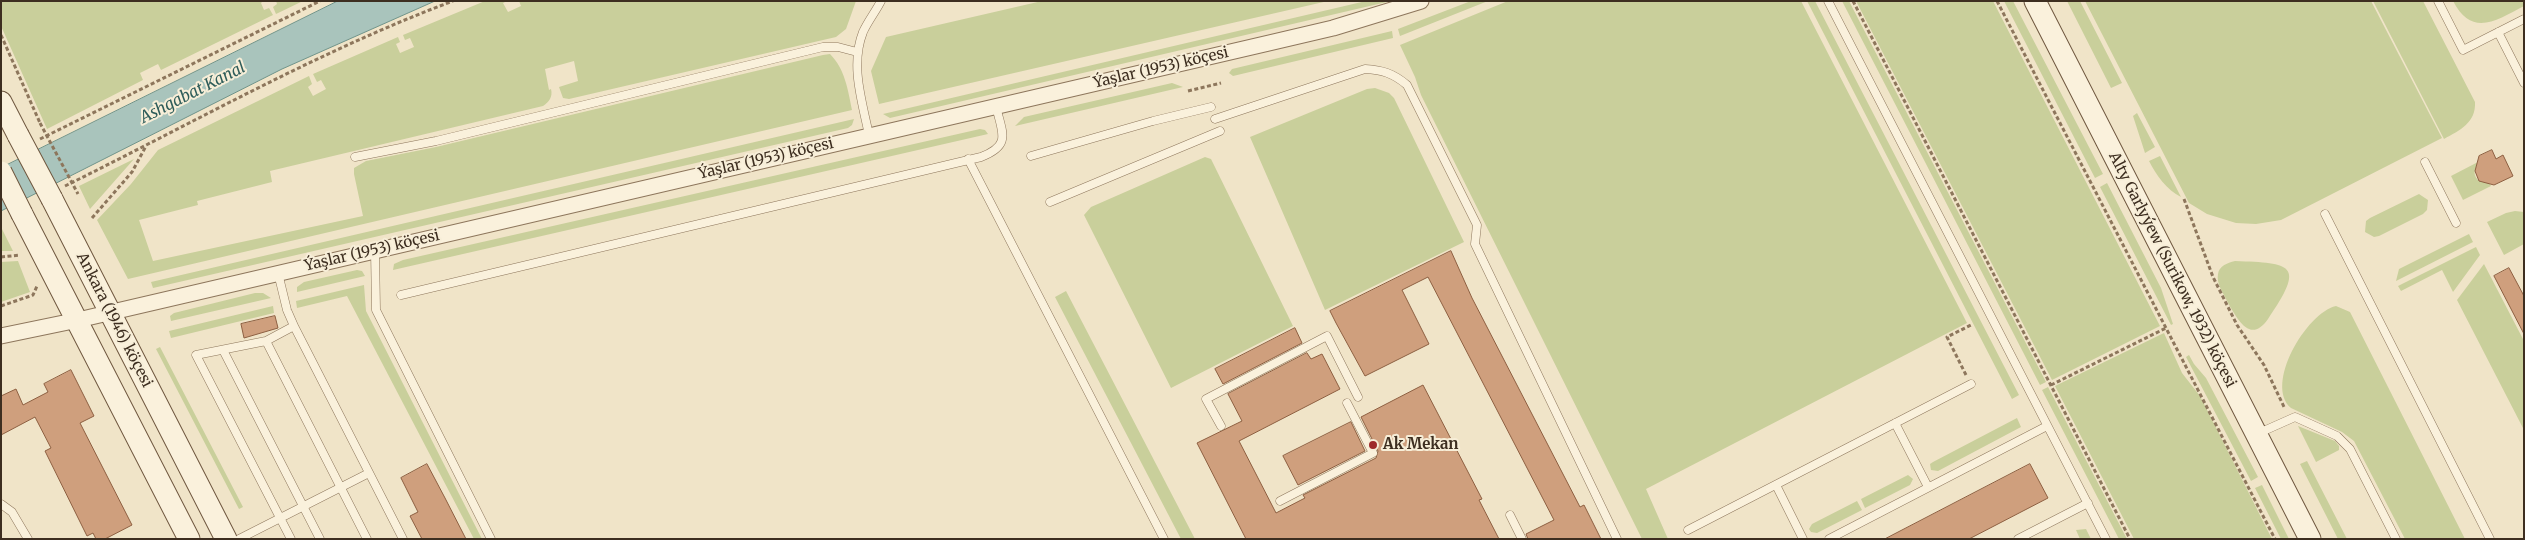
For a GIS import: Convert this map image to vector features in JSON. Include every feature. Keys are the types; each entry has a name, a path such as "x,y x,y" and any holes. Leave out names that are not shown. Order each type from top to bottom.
{"main road":[{"name":"Alty Garlyýew (Surikow, 1932) köçesi","path":"2035,1 2310,539"},
{"name":"Ankara (1946) köçesi","path":"1,102 26,139 56,194 110,312 226,539"},
{"path":"1,172 190,539"}],"street":[{"name":"Ýaşlar (1953) köçesi","path":"78,320 1333,28 1421,1"},
{"path":"1,336 78,320"}],"lane":[{"path":"869,135 856,69 857,52 864,30 882,1"},
{"path":"1828,1 2106,539"},
{"path":"2438,1 2463,50 2524,19"},
{"path":"2498,32 2524,83"},
{"path":"355,157 436,141 823,47 838,47 857,52"},
{"path":"1215,119 1365,69 1382,70 1395,75 1406,85 1477,224 1475,244 1617,539"},
{"path":"401,295 991,153 999,148 1002,143 996,106"},
{"path":"1032,156 1153,121 1211,107"},
{"path":"1050,202 1220,131"},
{"path":"968,160 1164,539"},
{"path":"2425,162 2456,223"},
{"path":"2325,214 2490,539"},
{"path":"375,250 376,310 491,539"},
{"path":"278,273 287,310 294,326 403,539"},
{"path":"291,539 196,355 266,341 294,326"},
{"path":"1221,426 1206,398 1327,336 1358,397"},
{"path":"266,341 367,539"},
{"path":"223,350 320,539"},
{"path":"1688,530 1971,384"},
{"path":"1280,501 1373,452 1347,402"},
{"path":"2256,434 2295,417 2328,432 2347,444 2396,539"},
{"path":"1895,423 1928,487"},
{"path":"1829,539 2046,426"},
{"path":"240,539 369,473"},
{"path":"1776,485 1804,539"},
{"path":"2018,539 2088,503"},
{"path":"1,504 12,512 28,539"},
{"path":"1510,515 1522,539"}],"path":[{"path":"26,139 320,1"},
{"path":"56,194 146,146 352,44 453,1"},
{"path":"1853,1 2130,539"},
{"path":"1997,1 2275,539"},
{"path":"1,35 40,123 78,194"},
{"path":"1188,91 1221,83"},
{"path":"92,218 132,172 146,146"},
{"path":"2184,199 2213,277 2237,325 2264,365 2290,418"},
{"path":"16,247 24,262"},
{"path":"1,257 20,255"},
{"path":"1,306 33,295 37,286 33,278"},
{"path":"1971,325 1947,337 1971,384"},
{"path":"2051,384 2166,328"}],"green space":[{"path":"1,1 263,1 261,3 264,10 269,8 273,15 161,70 158,64 140,73 143,80 47,129 1,26"},
{"path":"276,1 303,1 276,14 273,7 277,4"},
{"path":"485,1 507,1 503,3 508,12 521,6 519,1 856,1 846,29 836,37 569,99 563,98 559,87 578,81 574,61 545,69 549,90 551,89 551,97 543,106 270,171 272,182 197,201 198,205 139,220 153,261 363,216 354,168 366,161 436,147 823,55 830,54 839,66 845,80 852,110 128,279 97,220 131,184 158,150 309,76 312,84 308,87 313,96 326,89 321,80 317,82 313,74 398,37 400,42 396,44 400,53 414,47 410,38 405,40 403,35"},
{"path":"1042,1 1328,1 879,104 871,71 886,37"},
{"path":"1366,1 1391,1 890,118 883,114"},
{"path":"1471,1 1488,1 1400,36 1398,29"},
{"path":"1508,1 1801,1 1967,323 1646,489 1668,539 1642,539 1421,95 1400,45"},
{"path":"1807,1 1815,1 2019,395 2012,399"},
{"path":"1842,1 1849,1 2046,382 2040,385"},
{"path":"1856,1 1993,1 2160,326 2052,380"},
{"path":"2004,1 2013,1 2103,174 2095,178"},
{"path":"2067,1 2080,1 2122,83 2111,88"},
{"path":"2085,1 2371,1 2442,138 2281,220 2256,224 2236,223 2207,214 2189,203"},
{"path":"2373,1 2423,1 2475,102 2475,109 2470,121 2461,129 2444,139"},
{"path":"2453,1 2524,1 2524,6 2495,20 2477,23 2468,19 2460,12"},
{"path":"1392,31 1393,38 1233,76 1229,73 1232,69"},
{"path":"1172,83 1183,87 1015,126 1024,117"},
{"path":"1375,88 1389,93 1394,98 1464,242 1325,310 1250,137 1367,89"},
{"path":"2137,113 2155,147 2145,153 2133,116"},
{"path":"854,119 852,125 848,128 153,288 151,282"},
{"path":"980,129 985,130 988,134 393,270 394,264 403,260"},
{"path":"2160,156 2181,197 2162,182 2149,161"},
{"path":"1205,157 1211,159 1293,326 1171,388 1084,215 1091,207"},
{"path":"134,159 90,209 79,186"},
{"path":"2478,162 2475,176 2479,181 2489,182 2491,186 2463,200 2451,176"},
{"path":"2107,183 2161,288 2173,324 2171,325 2100,187"},
{"path":"2419,194 2428,200 2427,210 2423,214 2379,236 2374,237 2365,232 2366,221 2370,218"},
{"path":"2515,211 2524,212 2524,244 2504,255 2487,222"},
{"path":"1,227 13,251 1,251"},
{"path":"2469,234 2473,242 2396,281 2399,269"},
{"path":"2476,247 2480,255 2453,292 2442,270 2401,291 2398,286"},
{"path":"18,261 30,292 1,302 1,262"},
{"path":"2235,261 2270,263 2287,270 2289,277 2287,287 2280,301 2268,319 2255,330 2240,322 2219,285 2220,269 2226,264"},
{"path":"2484,264 2524,341 2524,430 2457,300"},
{"path":"357,270 362,271 365,276 297,292 297,287 304,282"},
{"path":"364,285 366,311 482,539 474,539 347,296 297,308 296,301"},
{"path":"1066,291 1195,539 1181,539 1055,297"},
{"path":"255,293 263,293 271,298 171,321 170,316 174,313"},
{"path":"273,306 274,313 171,338 169,331"},
{"path":"2336,306 2350,312 2465,539 2405,539 2354,441 2342,432 2291,408 2284,397 2282,383 2285,367 2301,335 2324,311"},
{"path":"2164,333 2182,373 2200,396 2272,539 2134,539 2055,386"},
{"path":"160,347 243,507 239,509 156,349"},
{"path":"2189,355 2206,378 2258,477 2251,481 2186,357"},
{"path":"2048,387 2127,539 2119,539 2042,390"},
{"path":"2017,418 2021,427 1938,471 1931,470 1930,464 1933,462"},
{"path":"2298,426 2335,441 2339,446 2339,450 2316,462"},
{"path":"2307,461 2347,539 2338,539 2300,464"},
{"path":"1908,475 1913,479 1910,485 1865,508 1861,499"},
{"path":"2262,485 2289,539 2281,539 2255,488"},
{"path":"1857,501 1862,510 1817,533 1811,532 1809,529 1812,524"},
{"path":"2086,529 2091,539 2080,539 2076,530"}],"water":[{"name":"Ashgabat Kanal","path":"338,1 435,1 282,69 1,211 1,168"}],"building":[{"path":"2492,150 2496,159 2503,155 2513,176 2494,185 2479,181 2475,171 2479,156"},
{"path":"1451,251 1472,298 1580,507 1584,505 1601,539 1528,539 1526,534 1554,520 1428,277 1402,290 1429,344 1365,376 1336,323 1330,311"},
{"path":"2509,268 2524,296 2524,334 2494,276"},
{"path":"275,316 278,328 244,338 241,324"},
{"path":"1295,328 1302,343 1223,384 1215,369"},
{"path":"1307,353 1311,359 1322,354 1340,389 1239,441 1276,513 1305,498 1303,495 1376,458 1378,451 1361,417 1423,385 1482,499 1479,500 1499,539 1246,539 1197,443 1242,421 1228,394"},
{"path":"71,370 94,416 80,423 132,525 105,539 96,539 93,533 87,536 45,451 51,448 35,417 1,435 1,396 16,389 23,405 48,392 44,384"},
{"path":"1351,422 1365,451 1298,485 1283,456"},
{"path":"427,464 466,539 422,539 410,516 418,512 401,478"},
{"path":"2030,464 2048,498 1969,539 1885,539"}],"place":[{"name":"Ak Mekan","path":"1373,445"}]}
